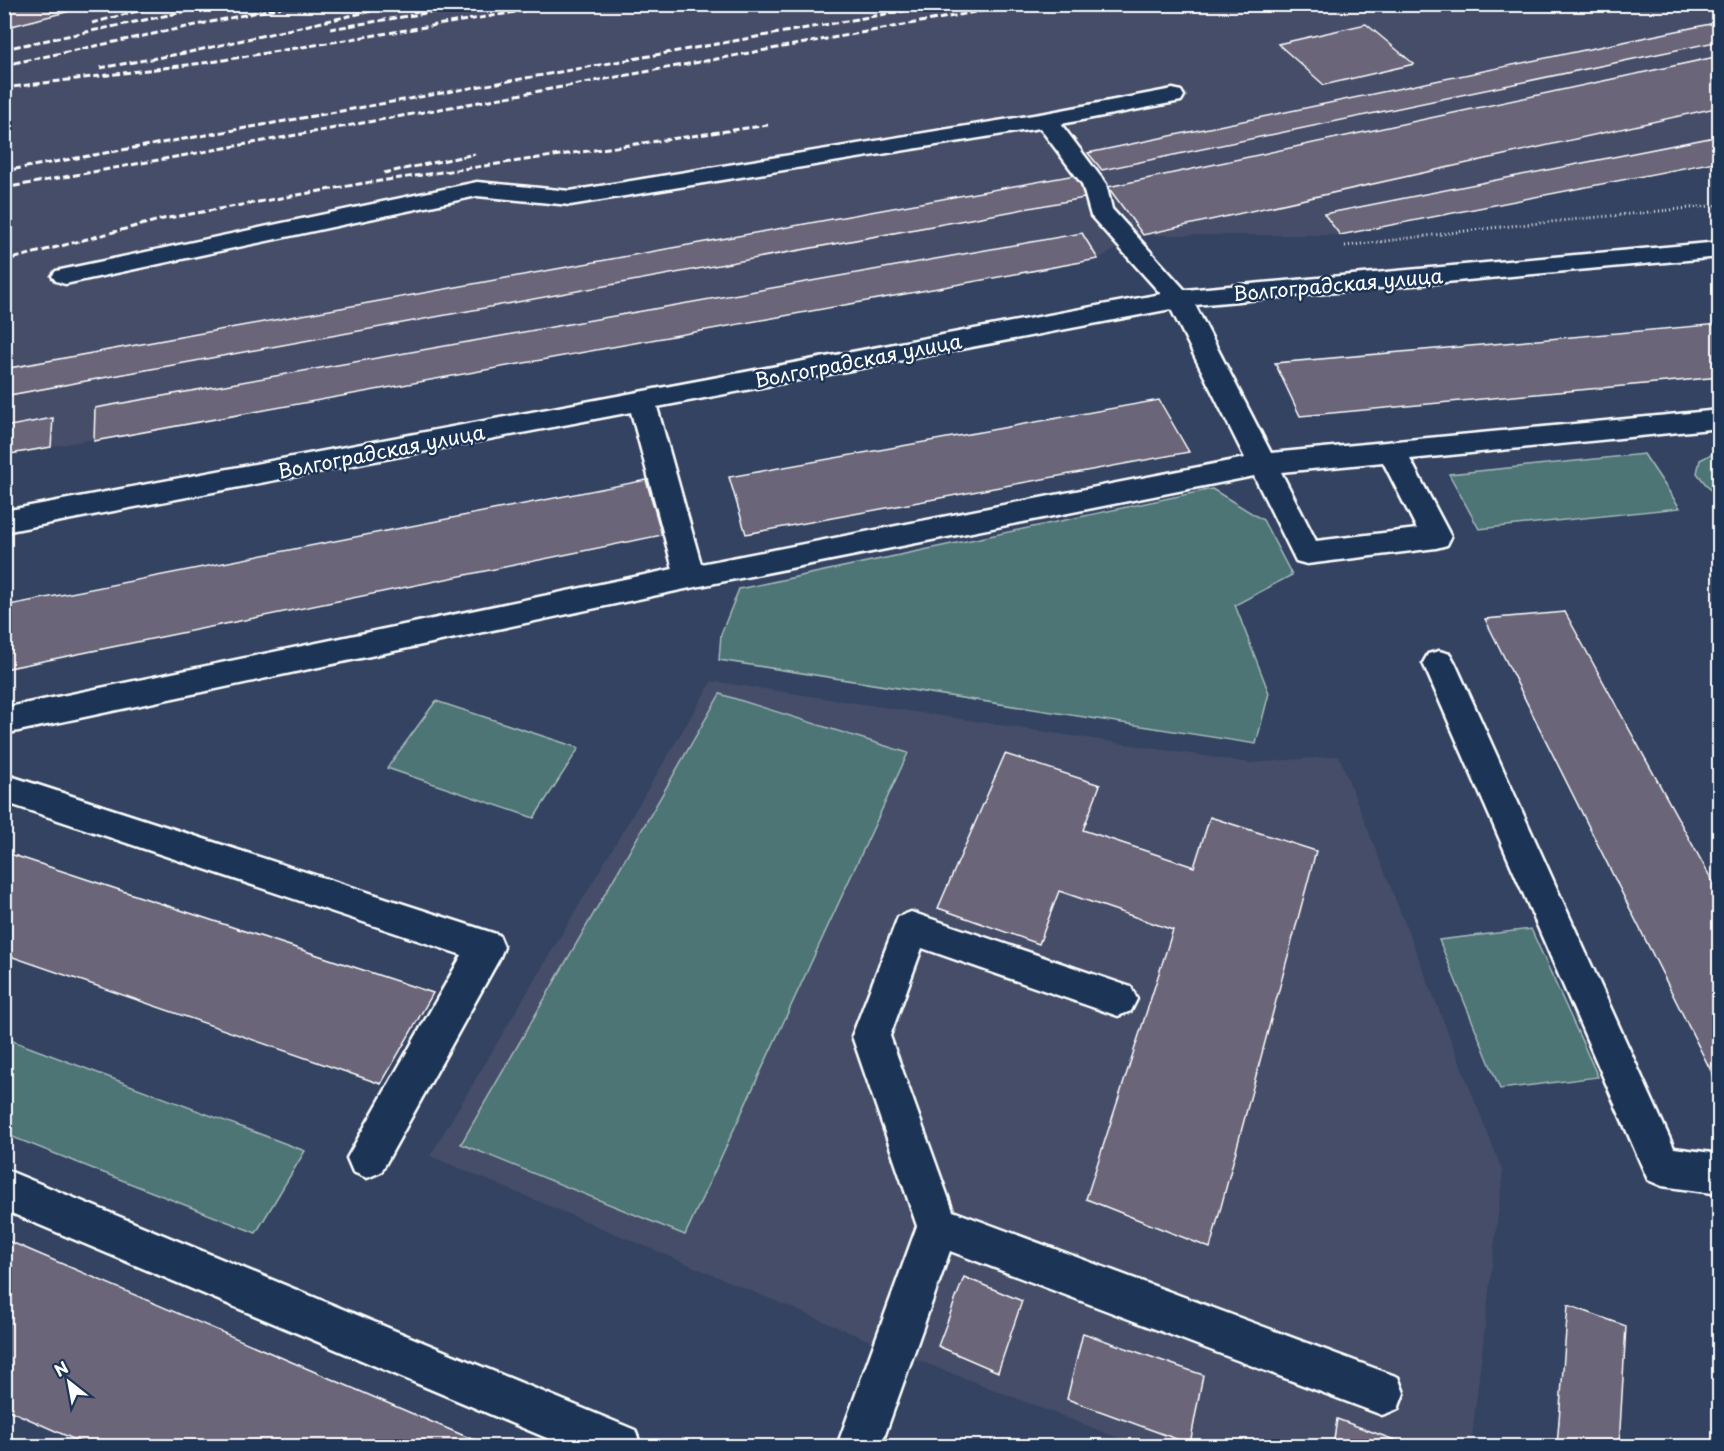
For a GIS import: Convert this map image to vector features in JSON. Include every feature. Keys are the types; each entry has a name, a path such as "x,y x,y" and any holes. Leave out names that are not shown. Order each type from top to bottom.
{"street":[{"path":"65,276 477,189 570,198 1046,120 1173,96"},
{"path":"1046,120 1094,184 1100,211 1179,299 1307,554 1436,537 1392,452"},
{"name":"Волгоградская улица","path":"4,522 1179,299 1719,249"},
{"path":"642,401 690,577"},
{"path":"4,721 690,577 1263,464 1719,419"},
{"path":"1439,663 1662,1166 1719,1174"},
{"path":"4,788 486,947 367,1158"},
{"path":"859,1446 938,1226 871,1036 911,928 1118,999"},
{"path":"4,1189 619,1446"},
{"path":"938,1226 1382,1393"}],"path":[{"path":"1339,247 1490,228 1719,205"}],"shaded area":[{"path":"5,5 1719,5 1719,161 1340,235 1143,235 1098,259 5,455"},
{"path":"712,681 1250,763 1339,756 1503,1172 1471,1446 1139,1446 894,1351 430,1156"}],"green space":[{"path":"1720,450 1719,501 1697,473 1700,460"},
{"path":"1644,454 1680,508 1479,529 1449,474"},
{"path":"1212,489 1263,520 1292,575 1235,605 1269,693 1256,744 719,660 721,634 739,589"},
{"path":"720,694 908,753 685,1235 461,1144"},
{"path":"436,701 579,748 534,818 387,768"},
{"path":"1531,929 1598,1077 1500,1089 1439,940"},
{"path":"5,1038 305,1151 256,1233 5,1134"}],"building":[{"path":"4,4 97,4 4,28"},
{"path":"1720,22 1720,41 1102,170 1088,153"},
{"path":"1366,24 1414,64 1324,85 1278,44"},
{"path":"1720,56 1720,107 1143,235 1108,187"},
{"path":"1720,136 1720,161 1340,235 1324,214"},
{"path":"1075,175 1090,197 4,396 4,369"},
{"path":"1082,233 1098,259 94,441 95,408"},
{"path":"1720,324 1720,377 1300,416 1275,363"},
{"path":"1159,400 1189,452 746,534 729,477"},
{"path":"53,418 51,447 4,455 4,427"},
{"path":"646,480 662,535 4,669 4,606"},
{"path":"1565,612 1720,895 1720,1089 1485,619"},
{"path":"1005,754 1100,785 1083,830 1194,867 1210,817 1316,851 1210,1248 1086,1199 1173,930 1059,891 1039,944 938,908"},
{"path":"4,852 433,993 381,1084 4,954"},
{"path":"4,1239 488,1446 89,1446 4,1408"},
{"path":"964,1277 1022,1301 998,1372 938,1346"},
{"path":"1568,1305 1626,1326 1619,1446 1557,1446"},
{"path":"1083,1333 1203,1375 1190,1444 1067,1399"},
{"path":"1337,1419 1411,1446 1333,1446"}],"railway":[{"path":"92,23 164,4"},
{"path":"4,49 222,4"},
{"path":"4,65 297,4"},
{"path":"100,68 190,52 402,4"},
{"path":"330,29 480,4"},
{"path":"4,88 211,62 565,4"},
{"path":"4,171 942,4"},
{"path":"4,188 1020,4"},
{"path":"4,261 163,219 359,184 768,125"},
{"path":"384,173 475,154"}]}
